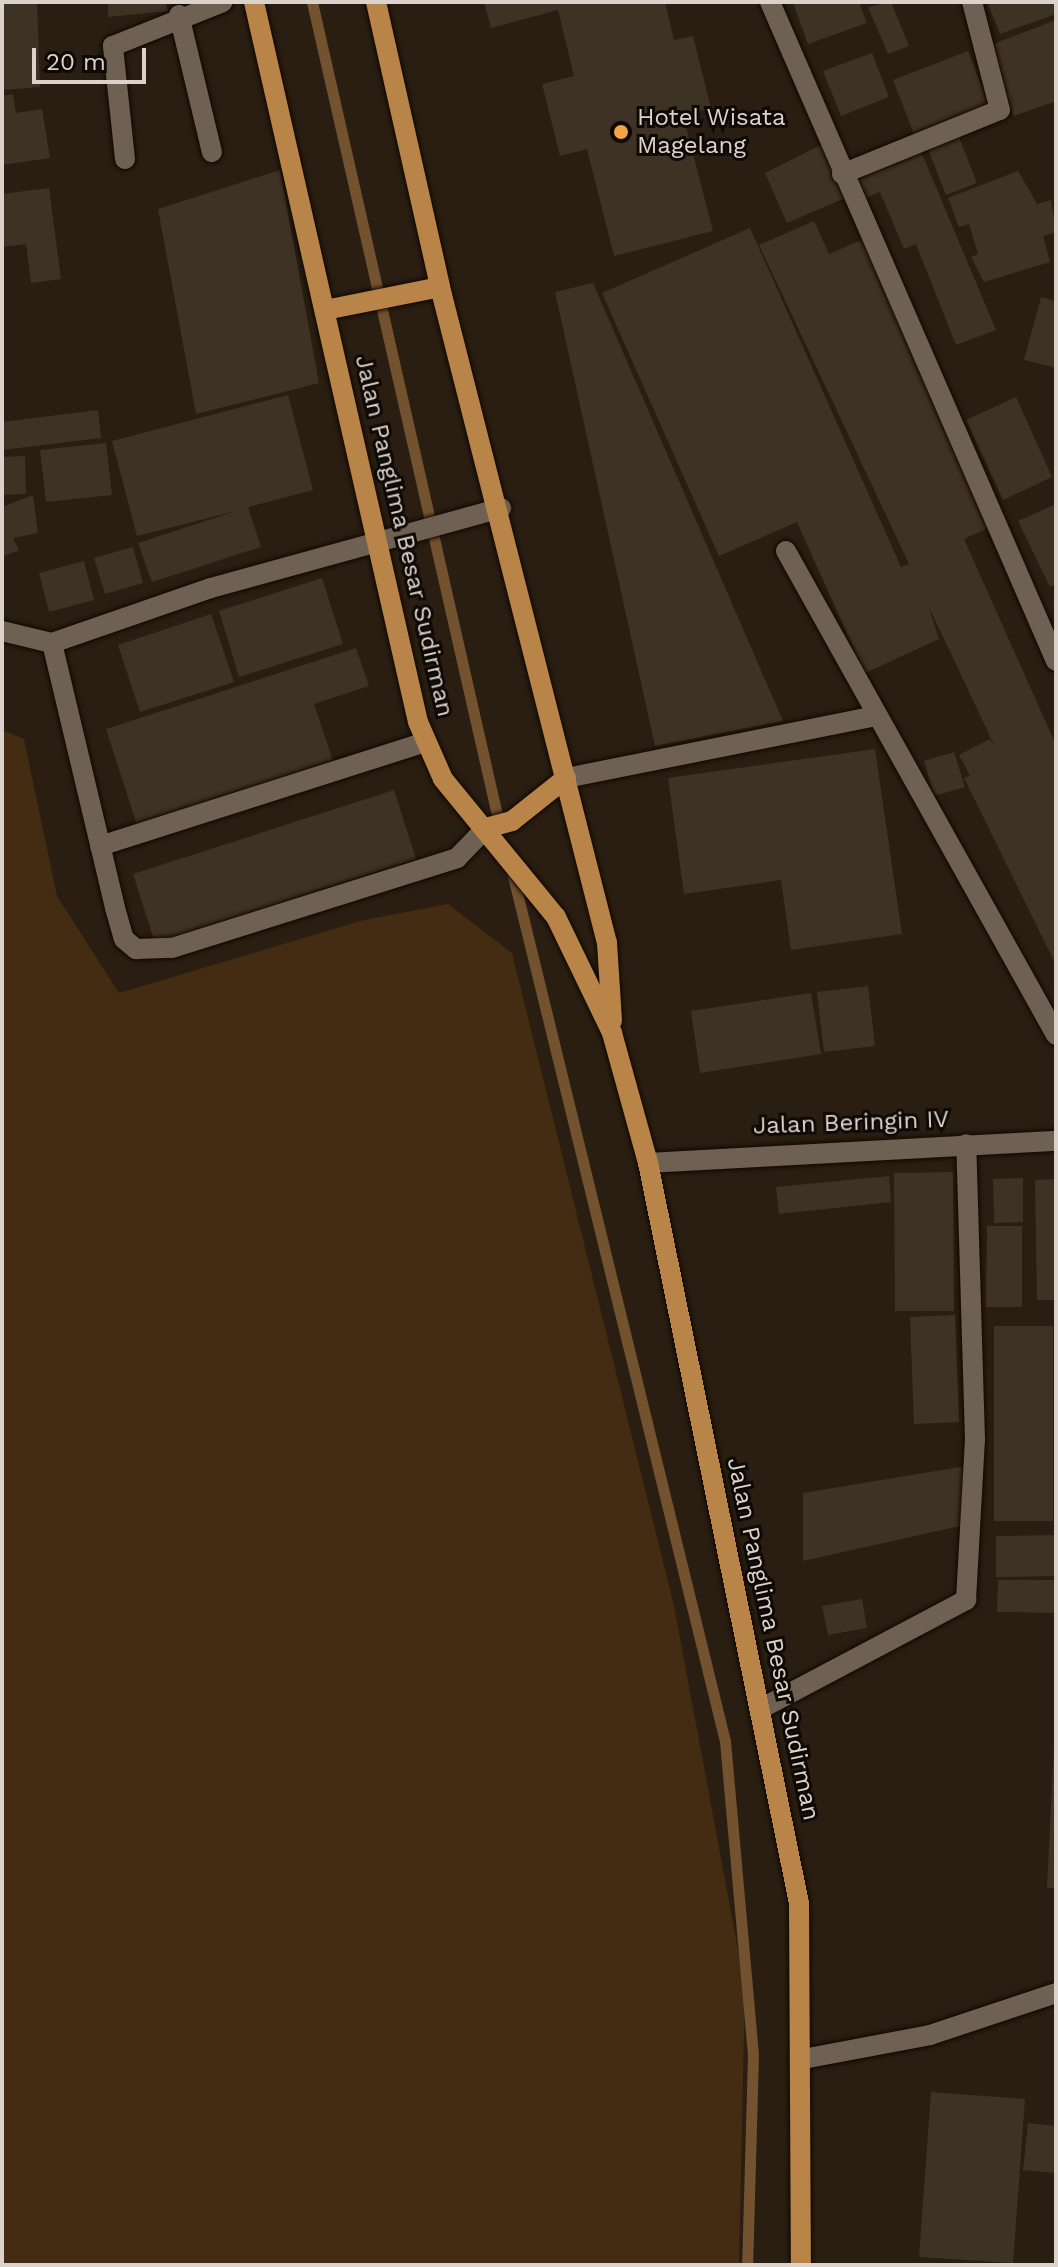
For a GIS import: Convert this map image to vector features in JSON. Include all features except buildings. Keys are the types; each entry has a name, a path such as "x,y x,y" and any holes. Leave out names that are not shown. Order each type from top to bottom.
{"main road":[{"name":"Jalan Panglima Besar Sudirman","path":"254,2 425,742 443,779 556,917 612,1033 648,1163 764,1707 799,1903 803,2059 801,2265"},
{"name":"Jalan Panglima Besar Sudirman","path":"376,2 440,287 501,508 607,943 612,1033"},
{"path":"325,310 440,287"},
{"path":"486,828 522,815 566,778"}],"street":[{"path":"125,159 112,49 179,15 223,2"},
{"path":"770,2 842,174 1056,661"},
{"path":"842,174 997,113 972,2"},
{"path":"179,15 212,152"},
{"path":"2,631 52,643 380,538 501,508"},
{"path":"786,551 1056,1035"},
{"path":"52,643 124,939 152,949 457,858 486,828"},
{"path":"566,778 877,716"},
{"path":"100,846 425,742"},
{"name":"Jalan Beringin IV","path":"648,1163 1056,1141"},
{"path":"764,1707 966,1600 975,1440 966,1144"},
{"path":"803,2059 930,2035 1056,1993"}],"shaded area":[{"path":"2,730 24,739 57,896 119,993 364,920 448,904 512,953 674,1606 745,1987 739,2265 2,2265"}],"waterway":[{"path":"312,2 500,828"},
{"path":"511,868 725,1741 753,2055 747,2265"}],"place":[{"name":"Hotel Wisata Magelang","path":"621,132"}]}
